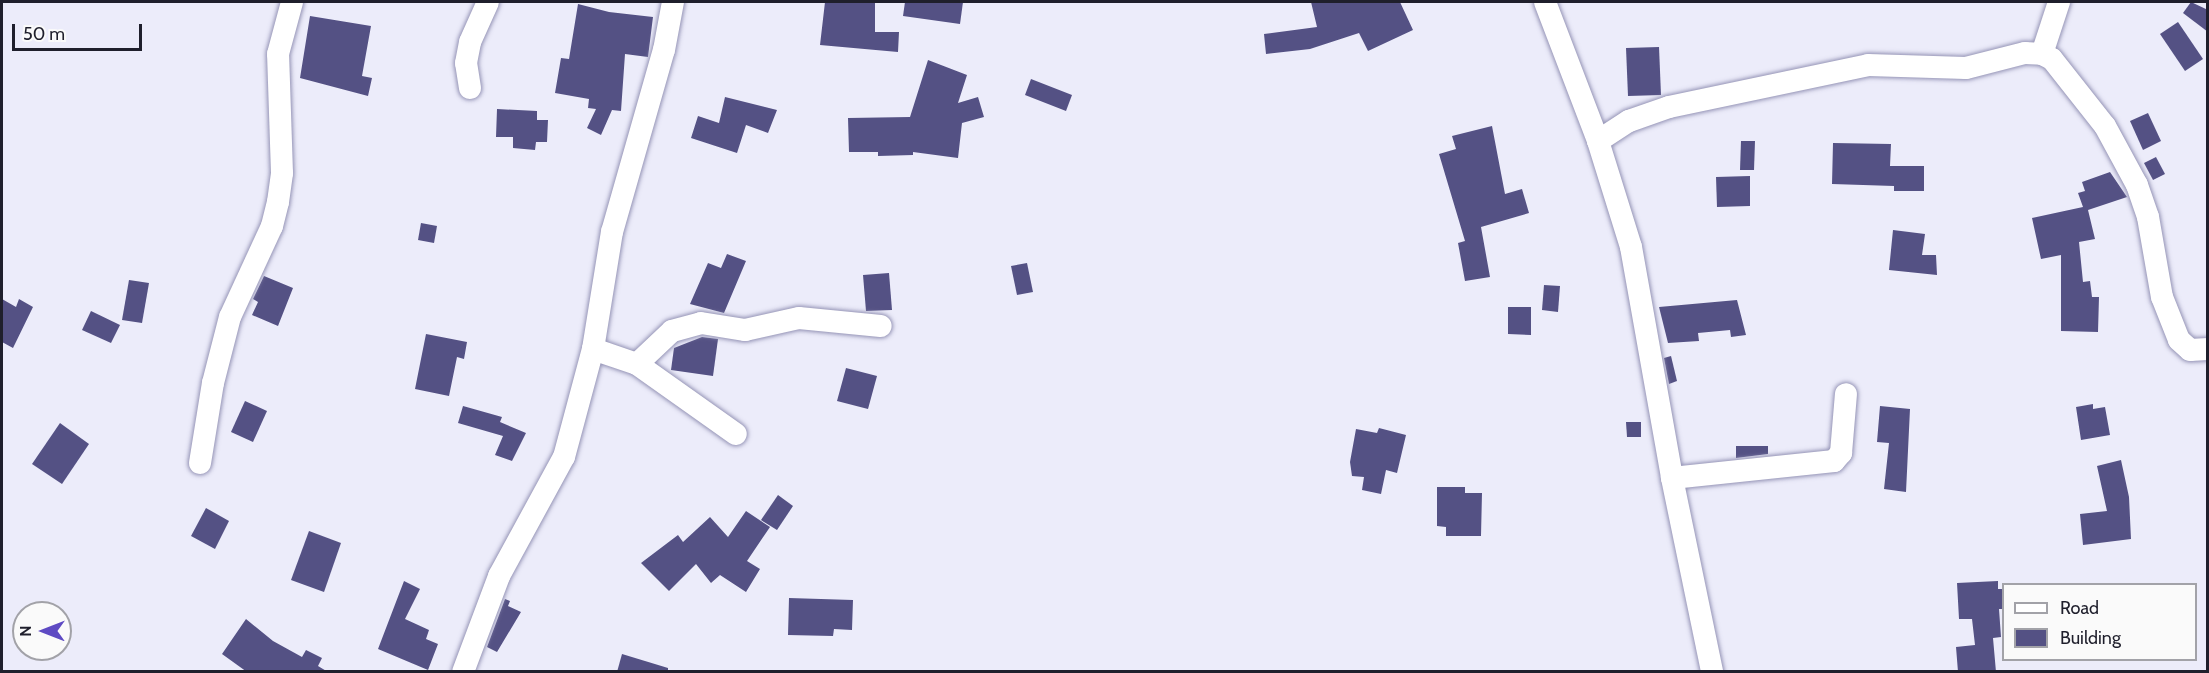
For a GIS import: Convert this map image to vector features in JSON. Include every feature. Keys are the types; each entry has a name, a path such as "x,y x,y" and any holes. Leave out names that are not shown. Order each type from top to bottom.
{"street":[{"path":"200,463 213,383 230,317 272,226 278,202 282,173 278,54 292,2"},
{"path":"470,88 466,63 470,42 488,2"},
{"path":"463,672 499,576 564,457 593,349 612,232 664,50 673,2"},
{"path":"1545,2 1598,141 1631,247 1672,478 1712,672"},
{"path":"2042,54 2059,2"},
{"path":"1598,141 1629,121 1669,107 1868,65 1966,68 2025,52 2042,54 2052,59 2105,126 2137,185 2148,217 2162,297 2180,340 2190,350 2208,349"},
{"path":"637,364 672,331 701,323 745,330 799,318 881,326"},
{"path":"593,349 637,364 736,434"},
{"path":"1672,478 1834,461 1841,453 1846,394"}],"building":[{"path":"825,2 875,2 875,32 899,32 898,52 820,45"},
{"path":"905,2 963,2 960,24 903,16"},
{"path":"1311,2 1400,2 1413,30 1368,51 1359,33 1310,49 1266,54 1264,34 1317,27"},
{"path":"2191,2 2208,10 2208,32 2183,13"},
{"path":"578,4 609,12 653,17 648,57 625,54 621,111 612,110 601,135 587,128 596,109 588,108 589,99 555,93 561,58 569,59"},
{"path":"310,16 371,26 362,76 372,78 368,96 300,78"},
{"path":"2178,22 2203,59 2185,71 2160,34"},
{"path":"1659,47 1661,95 1628,96 1626,48"},
{"path":"928,60 967,75 958,103 978,97 984,117 962,123 958,158 913,152 913,155 878,156 878,152 849,152 848,118 910,117"},
{"path":"1031,79 1072,95 1066,111 1025,95"},
{"path":"725,97 777,110 768,133 746,125 737,153 691,138 698,116 719,123"},
{"path":"497,109 537,111 537,120 548,120 547,142 536,142 535,150 513,148 513,137 496,137"},
{"path":"2148,113 2161,141 2143,150 2130,121"},
{"path":"1492,126 1505,194 1522,189 1529,213 1481,227 1490,277 1465,281 1458,243 1465,241 1439,154 1456,149 1452,136"},
{"path":"1741,141 1755,141 1754,170 1740,170"},
{"path":"1833,143 1891,144 1890,166 1924,166 1924,191 1894,191 1894,186 1832,184"},
{"path":"2156,157 2165,174 2153,180 2144,163"},
{"path":"2110,172 2127,197 2088,210 2095,239 2079,242 2083,282 2090,281 2092,297 2099,297 2098,332 2061,331 2061,255 2041,259 2032,218 2083,207 2078,193 2085,191 2082,182"},
{"path":"1750,176 1750,206 1717,207 1716,177"},
{"path":"421,223 437,226 434,243 418,240"},
{"path":"1893,230 1925,234 1922,255 1936,255 1937,275 1889,270"},
{"path":"727,254 746,261 724,313 690,304 708,263 721,268"},
{"path":"1027,263 1033,292 1017,295 1011,266"},
{"path":"889,273 892,310 866,311 863,275"},
{"path":"264,276 293,288 278,326 252,315 258,302 253,299"},
{"path":"129,280 149,283 142,323 122,320"},
{"path":"1544,285 1560,286 1558,312 1542,310"},
{"path":"2,299 16,307 19,299 33,307 13,348 2,342"},
{"path":"1737,300 1746,335 1731,337 1730,330 1698,333 1699,341 1668,343 1659,307"},
{"path":"1508,307 1531,307 1531,335 1508,334"},
{"path":"91,311 120,325 111,343 82,330"},
{"path":"426,334 467,342 464,359 457,357 449,396 415,389"},
{"path":"702,337 718,339 713,376 671,370 674,348"},
{"path":"1671,356 1677,381 1669,384 1664,358"},
{"path":"846,368 877,376 868,409 837,401"},
{"path":"245,401 267,411 253,442 231,432"},
{"path":"2093,404 2093,409 2105,407 2110,435 2081,440 2076,407"},
{"path":"463,406 502,417 500,422 526,433 512,461 495,455 503,436 458,423"},
{"path":"1880,406 1910,409 1906,492 1884,489 1889,443 1877,442"},
{"path":"1626,422 1641,422 1641,437 1627,437"},
{"path":"60,423 89,444 62,484 32,464"},
{"path":"1379,428 1406,435 1397,473 1386,470 1381,494 1362,490 1364,477 1352,476 1350,462 1356,429 1377,433"},
{"path":"1736,446 1768,446 1768,454 1736,458"},
{"path":"2121,460 2129,497 2131,539 2083,545 2080,514 2107,511 2097,466"},
{"path":"1437,487 1465,487 1465,493 1482,493 1481,536 1446,536 1446,527 1437,526"},
{"path":"778,495 793,506 777,530 761,520"},
{"path":"206,508 229,521 215,549 191,536"},
{"path":"746,511 770,527 747,561 760,569 746,592 720,575 711,583 696,564 669,591 641,563 678,535 683,542 710,517 728,537"},
{"path":"309,531 341,543 324,592 291,580"},
{"path":"404,581 420,589 405,619 429,630 426,639 438,644 428,670 378,649"},
{"path":"1998,581 1998,589 2002,589 2002,609 1999,609 2001,637 1993,638 1996,672 1958,672 1956,647 1975,645 1972,619 1959,619 1957,583"},
{"path":"789,598 853,600 852,630 834,629 833,636 788,635"},
{"path":"505,599 510,601 508,606 521,612 497,652 487,647"},
{"path":"246,619 273,641 302,657 306,650 322,658 318,666 328,672 247,672 222,654"},
{"path":"622,654 668,668 668,672 617,672"}]}
